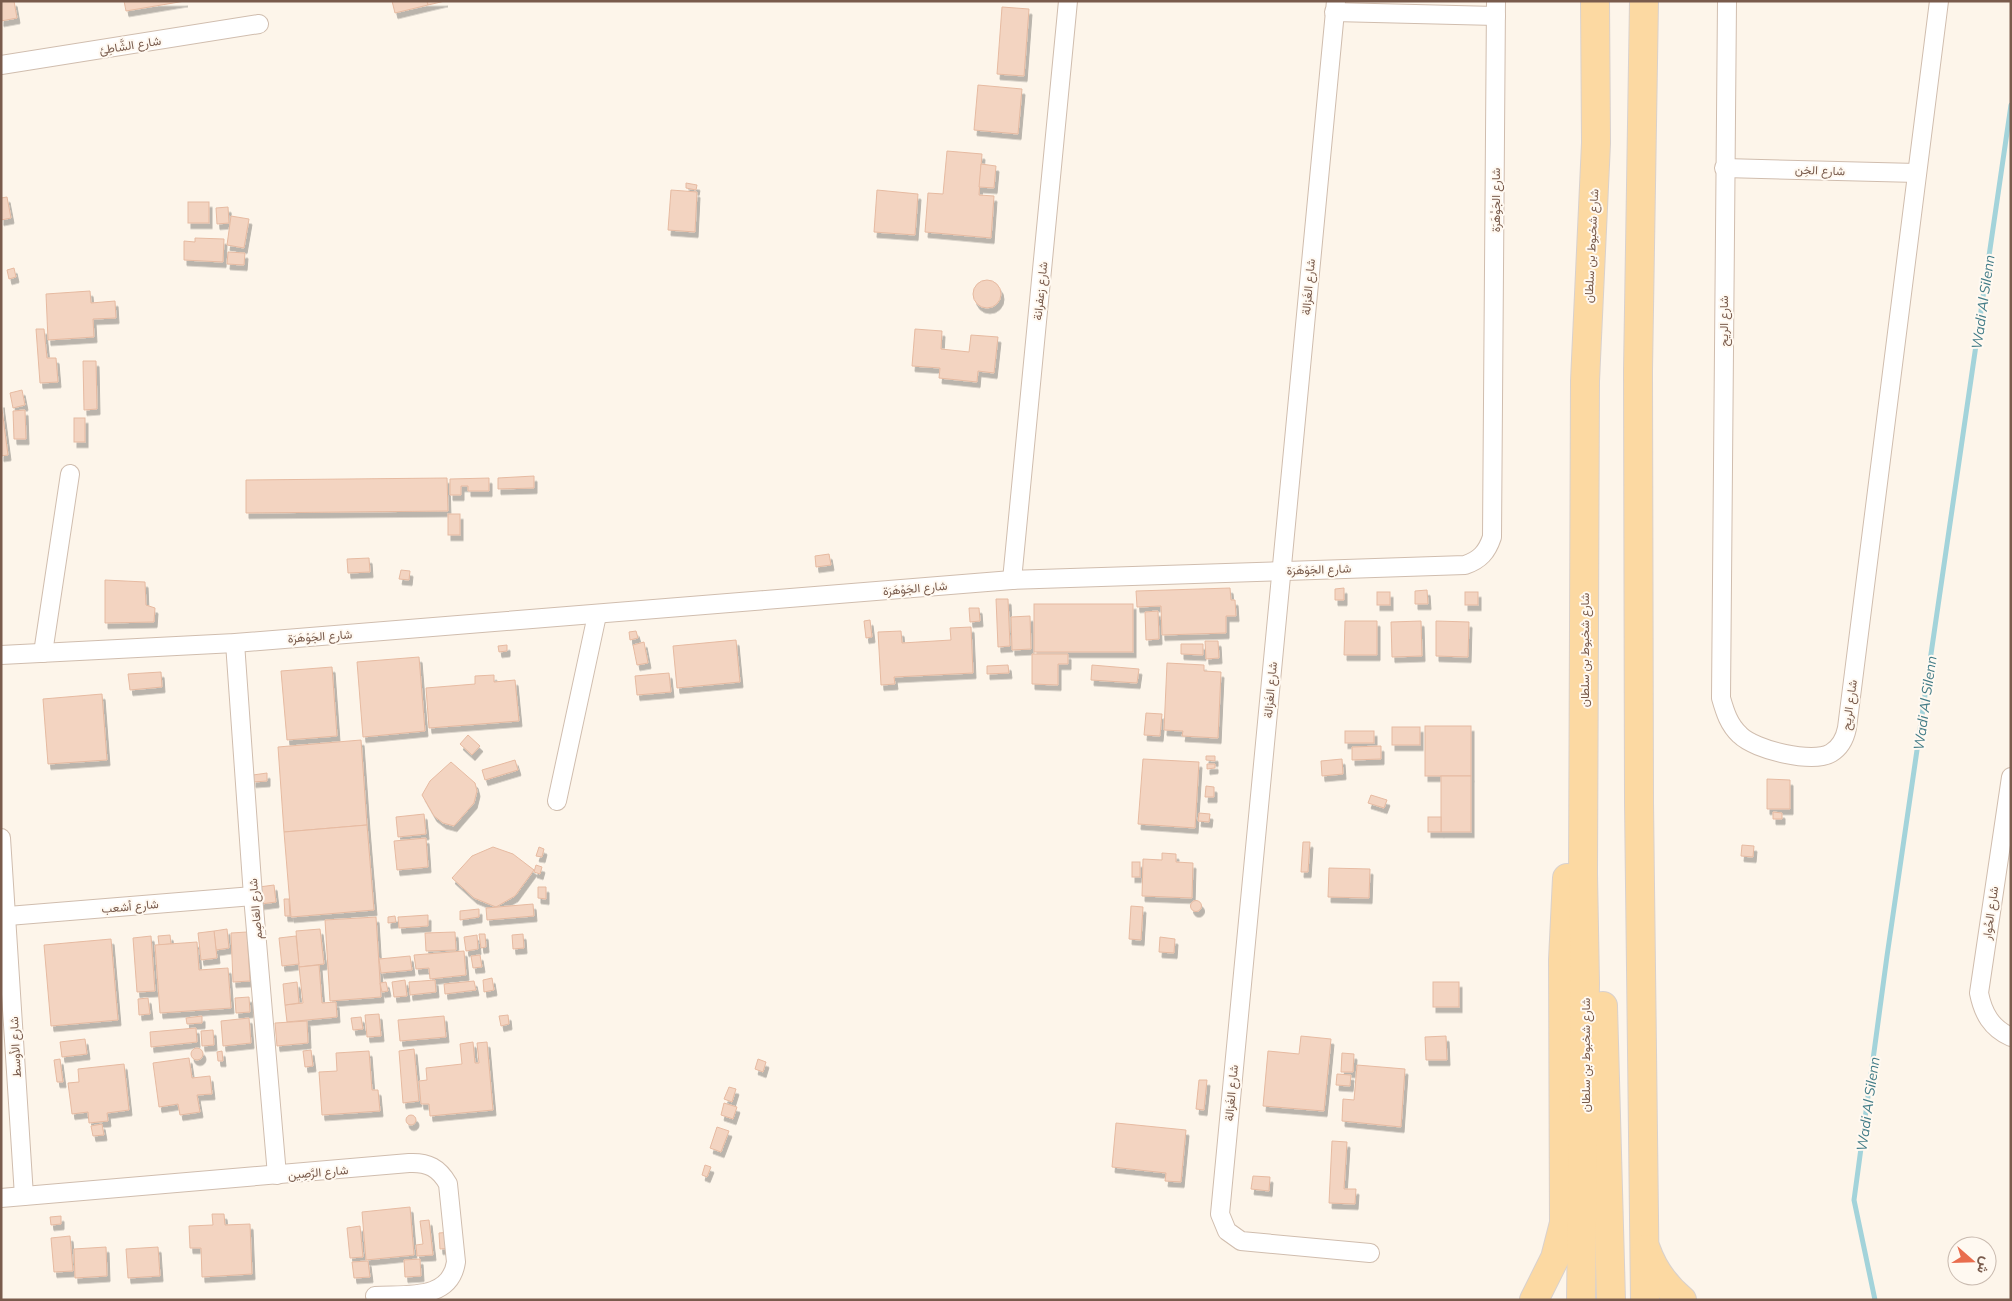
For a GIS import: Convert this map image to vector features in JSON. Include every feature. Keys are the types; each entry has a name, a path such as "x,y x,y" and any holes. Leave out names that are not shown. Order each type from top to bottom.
{"main road":[{"name":"شارع شخبوط بن سلطان","path":"1581,1300 1585,993 1583,874 1585,382 1596,142 1596,1"},
{"path":"1644,1 1638,420 1639,802 1645,1300"},
{"path":"1534,1300 1555,1258 1564,1222 1563,960 1566,880 1572,853 1584,830"},
{"path":"1583,874 1595,923 1603,998 1611,1300"},
{"path":"1644,1242 1658,1273 1668,1287 1682,1300"}],"street":[{"name":"شارع زعفرانة","path":"1012,580 1068,1"},
{"name":"شارع الريح","path":"1727,1 1724,168 1721,698 1724,712 1740,736 1765,750 1809,757 1820,757 1834,751 1845,738 1847,728 1938,1"},
{"path":"1335,7 1496,9"},
{"name":"شارع الغَزالة","path":"1335,7 1220,1214 1227,1231 1241,1241 1370,1253"},
{"name":"شارع الجَوْهَرَة","path":"1,655 235,643 1012,580 1466,565 1475,562 1489,547 1492,537 1496,9"},
{"name":"شارع الشَّاطِئ","path":"1,65 258,24"},
{"name":"شارع الخِن","path":"1724,168 1917,173"},
{"path":"43,654 70,474"},
{"path":"558,801 598,615"},
{"name":"شارع العَاصِم","path":"235,643 253,896 277,1175"},
{"name":"شارع الحُوار","path":"2011,777 1979,992 1982,1008 1990,1022 2002,1033 2011,1036"},
{"name":"شارع الأوسط","path":"1,838 8,916 24,1196"},
{"name":"شارع أشعب","path":"8,916 253,896"},
{"name":"شارع الرَّصِين","path":"1,1198 422,1162 433,1166 443,1174 448,1184 456,1262 452,1278 441,1290 431,1294 375,1296"}],"building":[{"path":"1,1 14,1 17,18 1,21"},
{"path":"124,1 185,1 126,11"},
{"path":"392,1 427,1 428,5 395,13"},
{"path":"427,1 445,1 428,5"},
{"path":"1002,7 1029,9 1024,76 997,74"},
{"path":"978,85 1022,89 1018,134 974,130"},
{"path":"947,151 982,154 979,195 994,196 991,238 925,232 928,193 943,194"},
{"path":"981,164 996,166 994,188 979,187"},
{"path":"686,183 697,185 696,190 686,188"},
{"path":"671,190 697,192 695,232 668,230"},
{"path":"877,190 918,194 915,235 874,232"},
{"path":"7,197 11,218 1,220 1,198"},
{"path":"188,202 209,202 209,223 188,223"},
{"path":"228,207 229,223 217,224 216,208"},
{"path":"231,216 249,219 244,248 227,245"},
{"path":"195,238 224,239 223,262 184,260 184,241 195,242"},
{"path":"228,252 245,253 244,265 227,264"},
{"path":"14,268 16,277 9,279 7,270"},
{"path":"987,280 997,284 1001,294 997,304 987,308 977,304 973,294 977,284"},
{"path":"90,291 91,303 115,301 116,318 93,319 94,337 48,340 46,294"},
{"path":"36,329 44,329 47,358 56,358 58,382 40,383"},
{"path":"915,329 942,331 941,349 969,352 971,335 998,337 994,373 978,371 977,382 939,378 940,368 912,366"},
{"path":"83,361 96,361 97,409 84,410"},
{"path":"22,390 25,405 13,408 10,393"},
{"path":"1,402 8,455 1,456"},
{"path":"25,410 26,439 14,439 13,411"},
{"path":"74,418 85,418 85,442 74,442"},
{"path":"534,476 534,488 498,489 498,478"},
{"path":"447,478 448,511 246,513 246,480"},
{"path":"489,478 489,491 468,491 468,486 461,486 461,495 450,495 450,479"},
{"path":"448,514 460,514 460,535 448,535"},
{"path":"829,554 831,565 816,567 815,556"},
{"path":"369,558 370,572 348,573 347,559"},
{"path":"401,570 410,571 409,580 399,579"},
{"path":"105,580 145,582 146,605 155,608 154,622 105,623"},
{"path":"1230,588 1231,600 1235,600 1236,616 1226,616 1226,633 1162,635 1161,606 1137,607 1136,591"},
{"path":"1344,588 1344,600 1335,600 1335,589"},
{"path":"1427,590 1428,604 1415,604 1415,591"},
{"path":"1377,592 1390,592 1390,605 1377,605"},
{"path":"1465,592 1478,592 1478,605 1465,605"},
{"path":"996,599 1008,599 1010,646 998,647"},
{"path":"1034,604 1133,604 1133,652 1034,652"},
{"path":"969,608 979,608 980,621 970,622"},
{"path":"1158,611 1159,639 1146,640 1145,612"},
{"path":"1030,616 1031,649 1012,650 1011,617"},
{"path":"870,620 872,637 866,638 864,621"},
{"path":"1345,621 1377,621 1377,655 1344,655"},
{"path":"1421,621 1422,656 1392,657 1391,622"},
{"path":"1436,621 1469,622 1468,657 1436,656"},
{"path":"971,627 973,673 894,677 895,684 881,685 878,632 901,631 902,643 951,640 950,628"},
{"path":"636,631 638,638 630,640 629,632"},
{"path":"736,640 740,682 677,688 673,646"},
{"path":"1205,641 1218,641 1219,658 1206,659"},
{"path":"644,642 648,663 637,665 633,645"},
{"path":"1181,644 1203,644 1203,655 1181,654"},
{"path":"507,645 507,651 499,652 498,646"},
{"path":"1032,654 1068,654 1068,664 1058,664 1058,685 1032,684"},
{"path":"419,657 425,731 363,737 357,662"},
{"path":"1167,663 1204,665 1204,671 1221,672 1218,738 1182,736 1183,731 1164,730"},
{"path":"1008,665 1009,673 987,674 987,666"},
{"path":"1092,665 1139,669 1137,683 1091,680"},
{"path":"332,667 337,736 287,740 281,671"},
{"path":"161,672 162,687 130,690 128,674"},
{"path":"669,673 671,692 637,695 635,676"},
{"path":"494,675 494,682 515,680 519,721 429,728 426,688 475,684 475,676"},
{"path":"102,694 107,760 48,764 43,699"},
{"path":"1146,713 1162,714 1160,736 1144,735"},
{"path":"1425,726 1471,726 1471,776 1425,776"},
{"path":"1392,727 1420,727 1420,745 1392,745"},
{"path":"1345,731 1374,731 1374,743 1345,743"},
{"path":"468,735 480,746 472,755 460,744"},
{"path":"361,740 367,825 284,832 278,747"},
{"path":"1381,746 1381,759 1352,760 1352,747"},
{"path":"1206,756 1215,756 1215,761 1206,760"},
{"path":"1143,759 1199,762 1195,828 1138,824"},
{"path":"1342,759 1343,774 1322,776 1321,761"},
{"path":"515,760 518,770 485,780 482,770"},
{"path":"451,762 475,783 477,791 474,803 454,826 443,823 434,816 422,795 430,781"},
{"path":"1207,764 1215,764 1215,768 1207,769"},
{"path":"267,773 267,781 253,782 253,775"},
{"path":"1441,776 1471,776 1471,832 1441,832"},
{"path":"1767,779 1790,780 1790,809 1767,809"},
{"path":"1206,786 1214,787 1214,797 1205,797"},
{"path":"1371,795 1387,800 1384,808 1368,803"},
{"path":"1773,812 1782,813 1782,819 1773,819"},
{"path":"1199,813 1210,814 1209,822 1198,821"},
{"path":"424,814 426,834 398,837 396,817"},
{"path":"1428,817 1441,817 1441,832 1428,832"},
{"path":"367,825 374,910 291,917 284,832"},
{"path":"426,838 428,867 397,870 394,841"},
{"path":"1303,842 1310,842 1308,872 1301,872"},
{"path":"1742,845 1754,846 1753,857 1741,856"},
{"path":"493,847 513,854 534,870 515,896 496,907 474,898 452,878 472,856"},
{"path":"539,847 544,849 542,857 536,856"},
{"path":"1162,853 1176,854 1176,862 1193,863 1192,898 1142,896 1143,859 1162,860"},
{"path":"1132,862 1140,862 1140,877 1132,877"},
{"path":"536,865 542,867 540,874 534,872"},
{"path":"1329,868 1370,869 1369,898 1328,897"},
{"path":"274,885 276,902 261,904 259,887"},
{"path":"538,887 546,887 546,899 538,898"},
{"path":"284,899 289,899 290,916 285,916"},
{"path":"1194,901 1198,901 1201,906 1200,910 1194,911 1191,908 1191,904"},
{"path":"533,904 534,916 487,920 486,908"},
{"path":"1131,906 1143,907 1141,940 1129,939"},
{"path":"479,909 479,917 460,920 460,911"},
{"path":"428,915 428,926 399,928 398,917"},
{"path":"395,916 396,922 388,923 388,917"},
{"path":"376,917 381,997 330,1001 325,920"},
{"path":"227,929 229,948 216,950 214,931"},
{"path":"320,929 324,964 299,967 296,931"},
{"path":"214,931 217,958 201,960 198,933"},
{"path":"247,932 250,981 233,982 231,933"},
{"path":"455,932 456,950 426,951 425,933"},
{"path":"479,934 485,934 486,947 481,948"},
{"path":"523,934 524,948 513,949 512,935"},
{"path":"170,935 171,944 159,945 158,936"},
{"path":"477,935 478,949 466,951 464,937"},
{"path":"151,936 155,991 137,992 133,938"},
{"path":"296,936 299,964 282,966 279,938"},
{"path":"1160,937 1175,939 1174,953 1159,952"},
{"path":"111,939 118,1020 51,1026 44,945"},
{"path":"197,942 199,970 228,968 231,1008 160,1013 155,945"},
{"path":"464,951 466,975 430,979 429,968 416,969 414,955"},
{"path":"480,955 482,967 473,968 471,956"},
{"path":"410,956 412,970 381,973 379,959"},
{"path":"319,965 322,1003 336,1002 337,1017 287,1022 285,1005 303,1003 299,967"},
{"path":"492,978 494,990 484,992 483,980"},
{"path":"405,980 407,996 394,997 392,982"},
{"path":"435,980 436,992 410,995 409,982"},
{"path":"474,981 476,990 445,994 444,984"},
{"path":"297,982 299,1003 285,1005 283,984"},
{"path":"386,982 388,991 382,992 380,983"},
{"path":"1433,982 1459,982 1459,1007 1433,1007"},
{"path":"249,997 250,1012 236,1013 235,998"},
{"path":"148,998 150,1014 139,1015 138,999"},
{"path":"379,1014 381,1036 367,1037 365,1015"},
{"path":"508,1015 509,1024 501,1026 499,1016"},
{"path":"202,1016 202,1023 187,1024 186,1018"},
{"path":"444,1016 446,1037 400,1041 398,1020"},
{"path":"361,1017 363,1029 353,1030 351,1018"},
{"path":"249,1018 251,1043 223,1046 221,1021"},
{"path":"307,1021 308,1043 277,1046 275,1023"},
{"path":"196,1028 197,1042 151,1047 150,1032"},
{"path":"213,1030 214,1045 202,1046 201,1031"},
{"path":"1301,1036 1331,1039 1324,1111 1263,1106 1268,1051 1299,1054"},
{"path":"1446,1036 1447,1060 1426,1060 1425,1037"},
{"path":"85,1039 87,1054 62,1057 60,1042"},
{"path":"473,1042 475,1063 479,1063 477,1043 487,1042 493,1110 430,1116 429,1104 421,1104 419,1081 427,1080 426,1068 462,1064 460,1044"},
{"path":"197,1048 203,1054 197,1060 191,1054"},
{"path":"414,1049 419,1101 403,1103 399,1051"},
{"path":"311,1050 313,1066 305,1067 303,1051"},
{"path":"222,1051 223,1061 218,1061 217,1052"},
{"path":"369,1051 372,1090 378,1090 380,1111 322,1115 319,1072 337,1071 336,1053"},
{"path":"1342,1053 1354,1054 1353,1072 1341,1072"},
{"path":"189,1058 192,1078 210,1076 212,1094 197,1095 200,1112 180,1115 178,1104 159,1107 153,1063"},
{"path":"60,1059 63,1082 57,1082 54,1060"},
{"path":"758,1059 766,1062 763,1072 755,1069"},
{"path":"124,1064 129,1110 107,1113 108,1121 89,1123 88,1112 72,1114 68,1083 79,1082 78,1069"},
{"path":"1357,1065 1405,1069 1401,1127 1342,1121 1343,1099 1354,1100"},
{"path":"1337,1074 1351,1075 1350,1086 1336,1085"},
{"path":"1199,1080 1207,1080 1204,1110 1196,1109"},
{"path":"729,1087 736,1089 732,1102 724,1099"},
{"path":"724,1103 737,1107 733,1119 721,1115"},
{"path":"411,1115 416,1120 411,1125 406,1120"},
{"path":"1116,1123 1186,1130 1181,1182 1165,1181 1166,1173 1112,1167"},
{"path":"102,1124 104,1135 93,1136 91,1126"},
{"path":"717,1127 729,1131 721,1152 710,1148"},
{"path":"1332,1141 1347,1142 1344,1189 1356,1189 1355,1204 1329,1203"},
{"path":"705,1165 711,1167 707,1177 702,1175"},
{"path":"1253,1176 1270,1177 1269,1191 1251,1189"},
{"path":"410,1207 414,1255 366,1260 362,1212"},
{"path":"212,1214 224,1214 225,1225 250,1224 252,1274 202,1277 201,1248 190,1248 189,1226 213,1225"},
{"path":"61,1216 61,1224 51,1225 50,1217"},
{"path":"429,1220 433,1255 417,1256 416,1245 423,1244 420,1221"},
{"path":"360,1226 363,1257 350,1258 347,1228"},
{"path":"452,1232 453,1248 440,1249 439,1233"},
{"path":"70,1236 73,1271 54,1272 51,1238"},
{"path":"106,1247 107,1276 75,1278 74,1249"},
{"path":"158,1247 160,1276 128,1278 126,1249"},
{"path":"420,1259 421,1276 405,1277 404,1260"},
{"path":"368,1261 370,1277 354,1278 352,1262"}],"waterway":[{"name":"Wadi Al Silenn","path":"1875,1300 1854,1200 1887,956 2011,105"}]}
